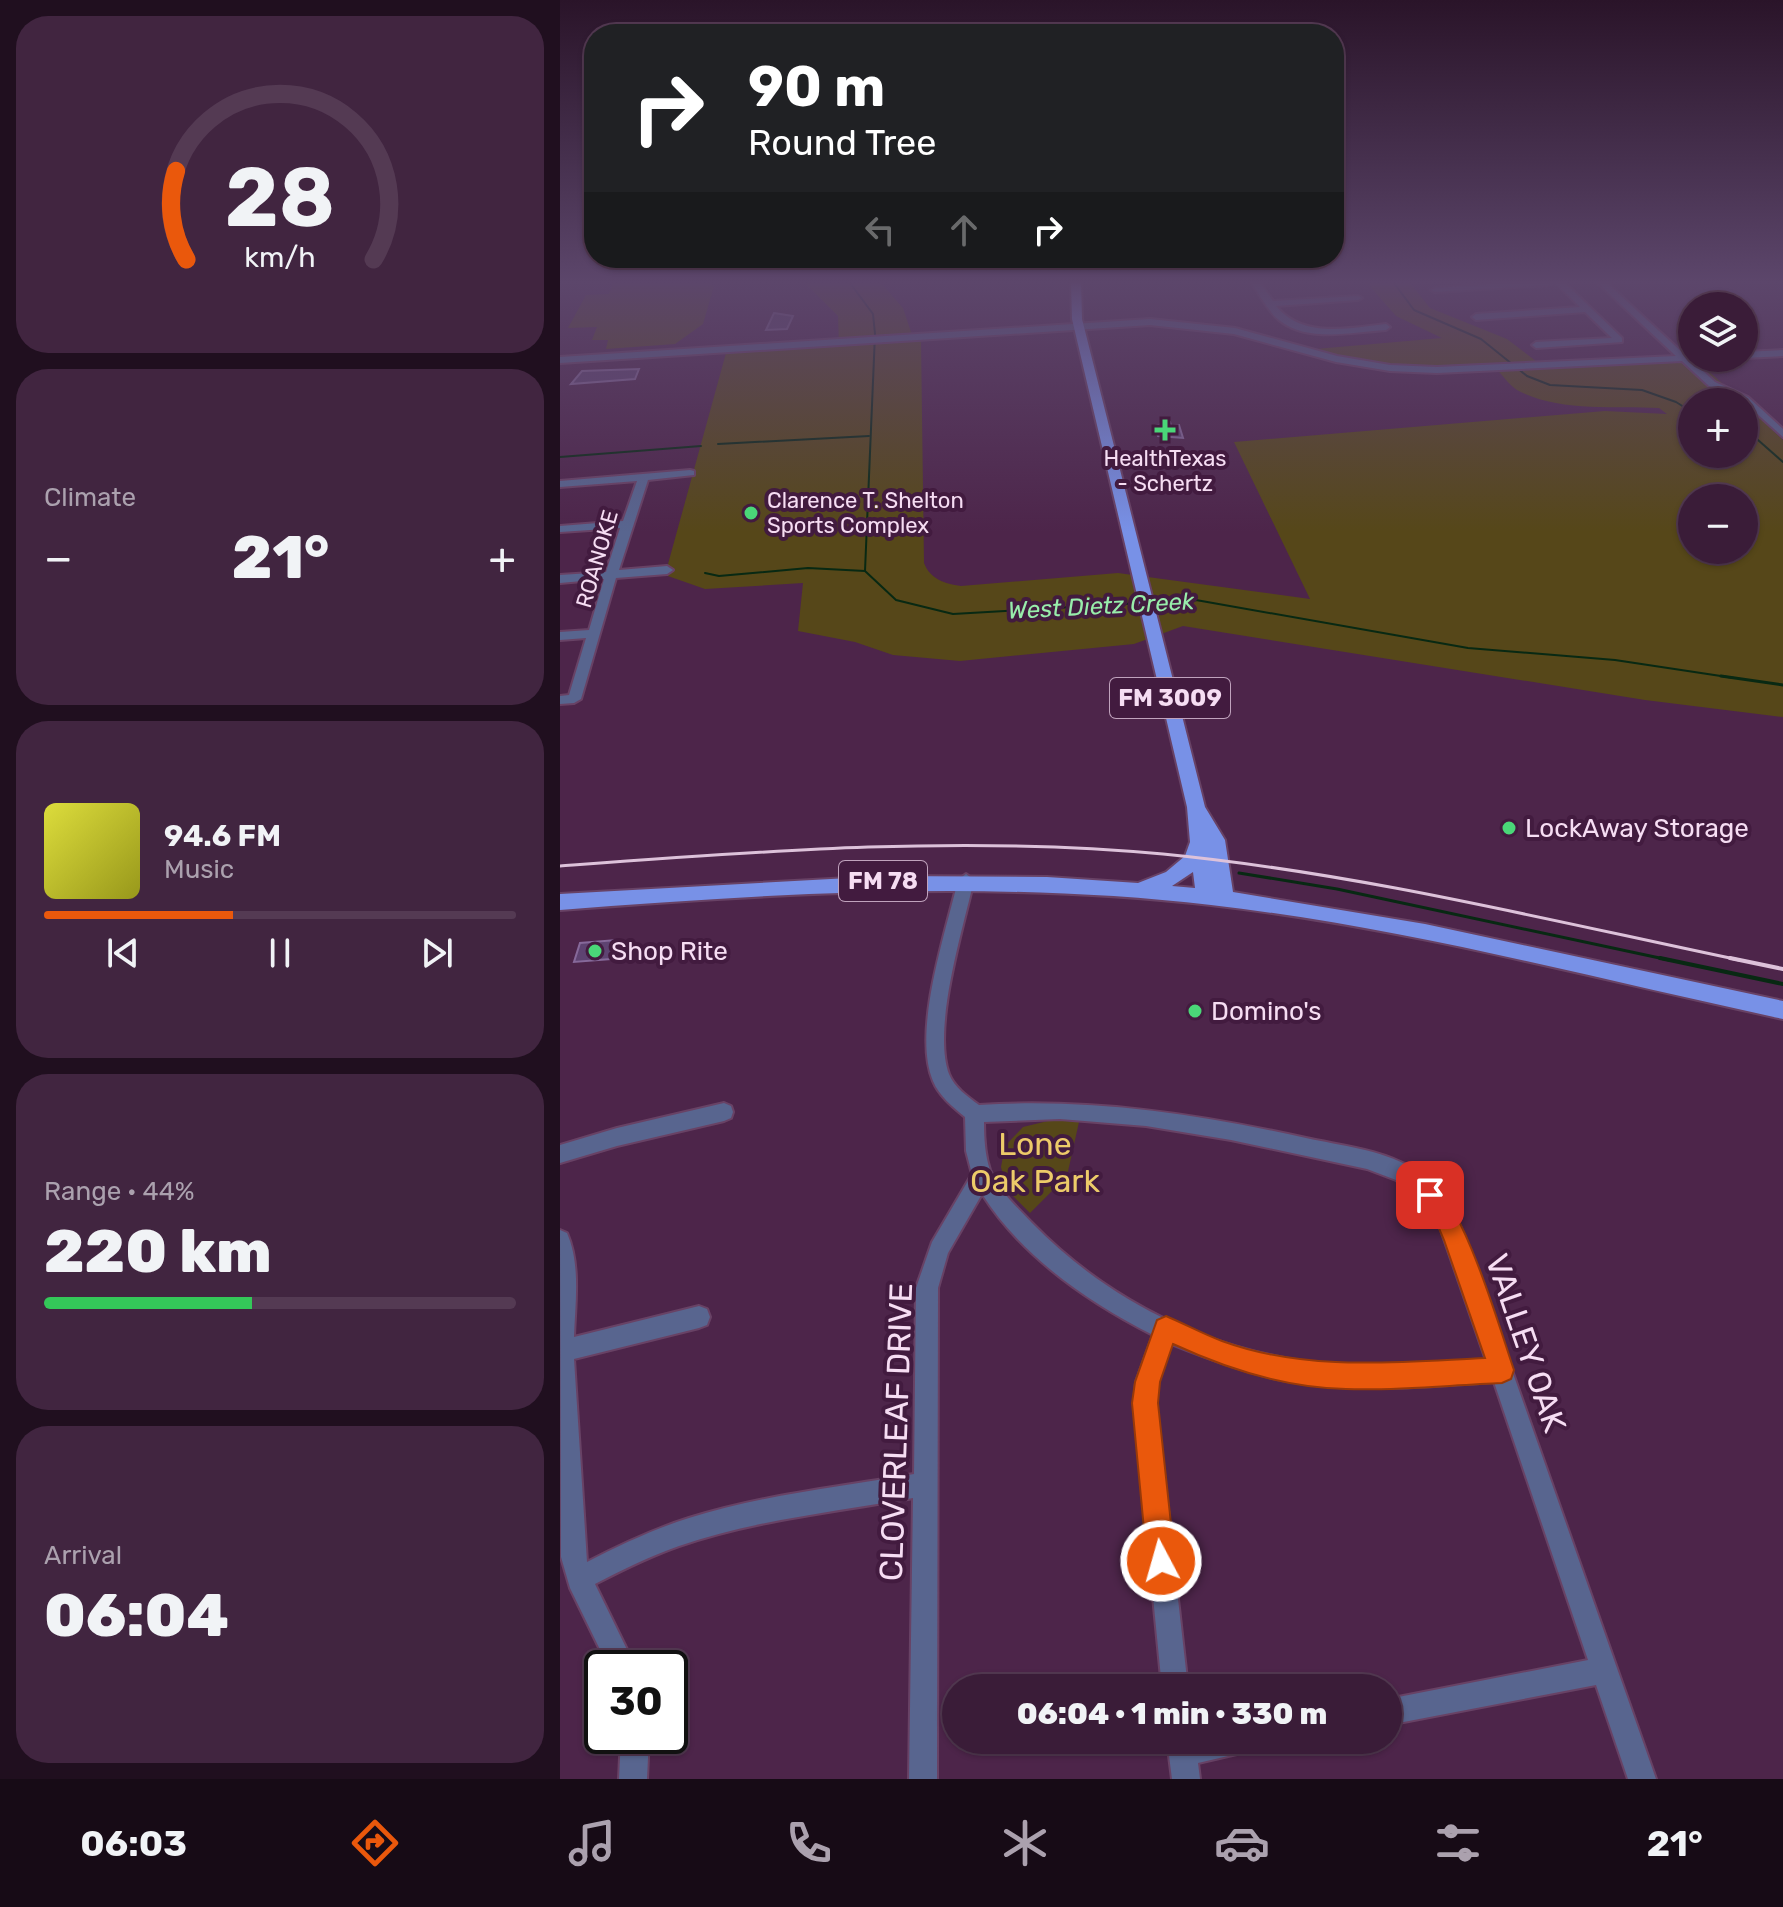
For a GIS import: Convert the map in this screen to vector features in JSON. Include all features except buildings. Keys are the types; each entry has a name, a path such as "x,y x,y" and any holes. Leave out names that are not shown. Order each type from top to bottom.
{"main road":[{"name":"FM 3009","path":"1089,366 1196,807 1199,844 1215,897"},
{"name":"FM 3009","path":"1196,807 1215,840 1215,897"},
{"path":"1130,889 1179,874 1195,858 1199,844"},
{"name":"FM 78","path":"560,903 734,887 966,880 1130,889 1215,897 1423,934 1783,1010"}],"street":[{"path":"1373,366 1420,370 1526,366"},
{"path":"1701,372 1712,384 1745,399 1783,434"},
{"path":"560,484 690,473"},
{"name":"ROANOKE","path":"567,699 606,603 609,575 644,477"},
{"path":"560,529 627,524"},
{"path":"560,579 667,570"},
{"path":"560,636 595,633"},
{"path":"966,880 934,1044 942,1082 975,1114 974,1144 982,1175 993,1194 1034,1241 1078,1278 1141,1318 1222,1354 1280,1368 1345,1377 1502,1370"},
{"name":"VALLEY OAK","path":"975,1114 1047,1111 1141,1118 1258,1136 1363,1159 1413,1180 1444,1212 1502,1370 1642,1779"},
{"path":"560,1154 724,1112"},
{"name":"CLOVERLEAF DRIVE","path":"923,1779 927,1288 939,1249 982,1175"},
{"path":"560,1240 565,1270 563,1351 570,1529 579,1579 614,1650"},
{"path":"563,1351 699,1317"},
{"path":"1166,1328 1147,1382 1145,1403 1174,1674"},
{"path":"579,1579 647,1545 691,1530 739,1518 924,1484"},
{"path":"1402,1709 1604,1670"},
{"path":"633,1779 634,1754"}],"green space":[{"path":"722,366 921,366 924,563 939,580 961,586 1118,573 1310,599 1234,442 1605,411 1667,414 1659,408 1550,402 1517,390 1495,368 1381,366 1678,366 1678,372 1710,372 1727,388 1678,388 1678,468 1758,468 1758,416 1783,440 1783,717 1645,700 1183,626 1134,644 960,661 893,655 855,642 798,631 803,583 705,589 665,575"},
{"name":"Lone Oak Park","path":"1052,1120 1079,1122 1067,1176 1030,1213 1007,1190 1001,1167 1005,1146 1023,1127"}],"waterway":[{"name":"West Dietz Creek","path":"865,571 874,366"},
{"path":"1515,366 1527,376 1550,385 1642,390 1678,403"},
{"path":"718,444 869,436"},
{"path":"1758,440 1783,462"},
{"path":"560,457 701,446"},
{"path":"705,573 719,576 808,568 865,571"},
{"name":"West Dietz Creek","path":"865,571 896,600 953,614 1142,603"},
{"name":"West Dietz Creek","path":"1149,602 1196,600 1468,648 1615,660 1734,678"},
{"name":"West Dietz Creek","path":"1721,676 1783,685"},
{"path":"1239,873 1337,889 1669,960"},
{"path":"1660,958 1783,984"}],"railway":[{"path":"560,866 862,847 1088,848 1236,862 1381,885 1739,960"},
{"path":"1730,958 1783,969"}],"place":[{"name":"HealthTexas - Schertz","path":"1165,430"},
{"name":"Clarence T. Shelton Sports Complex","path":"751,513"},
{"name":"LockAway Storage","path":"1509,828"},
{"name":"Shop Rite","path":"595,951"},
{"name":"Domino's","path":"1195,1011"}],"route":[{"path":"1161,1561 1145,1403 1147,1382 1166,1328 1222,1354 1280,1368 1345,1377 1502,1370 1456,1240 1444,1212 1430,1195"}]}
